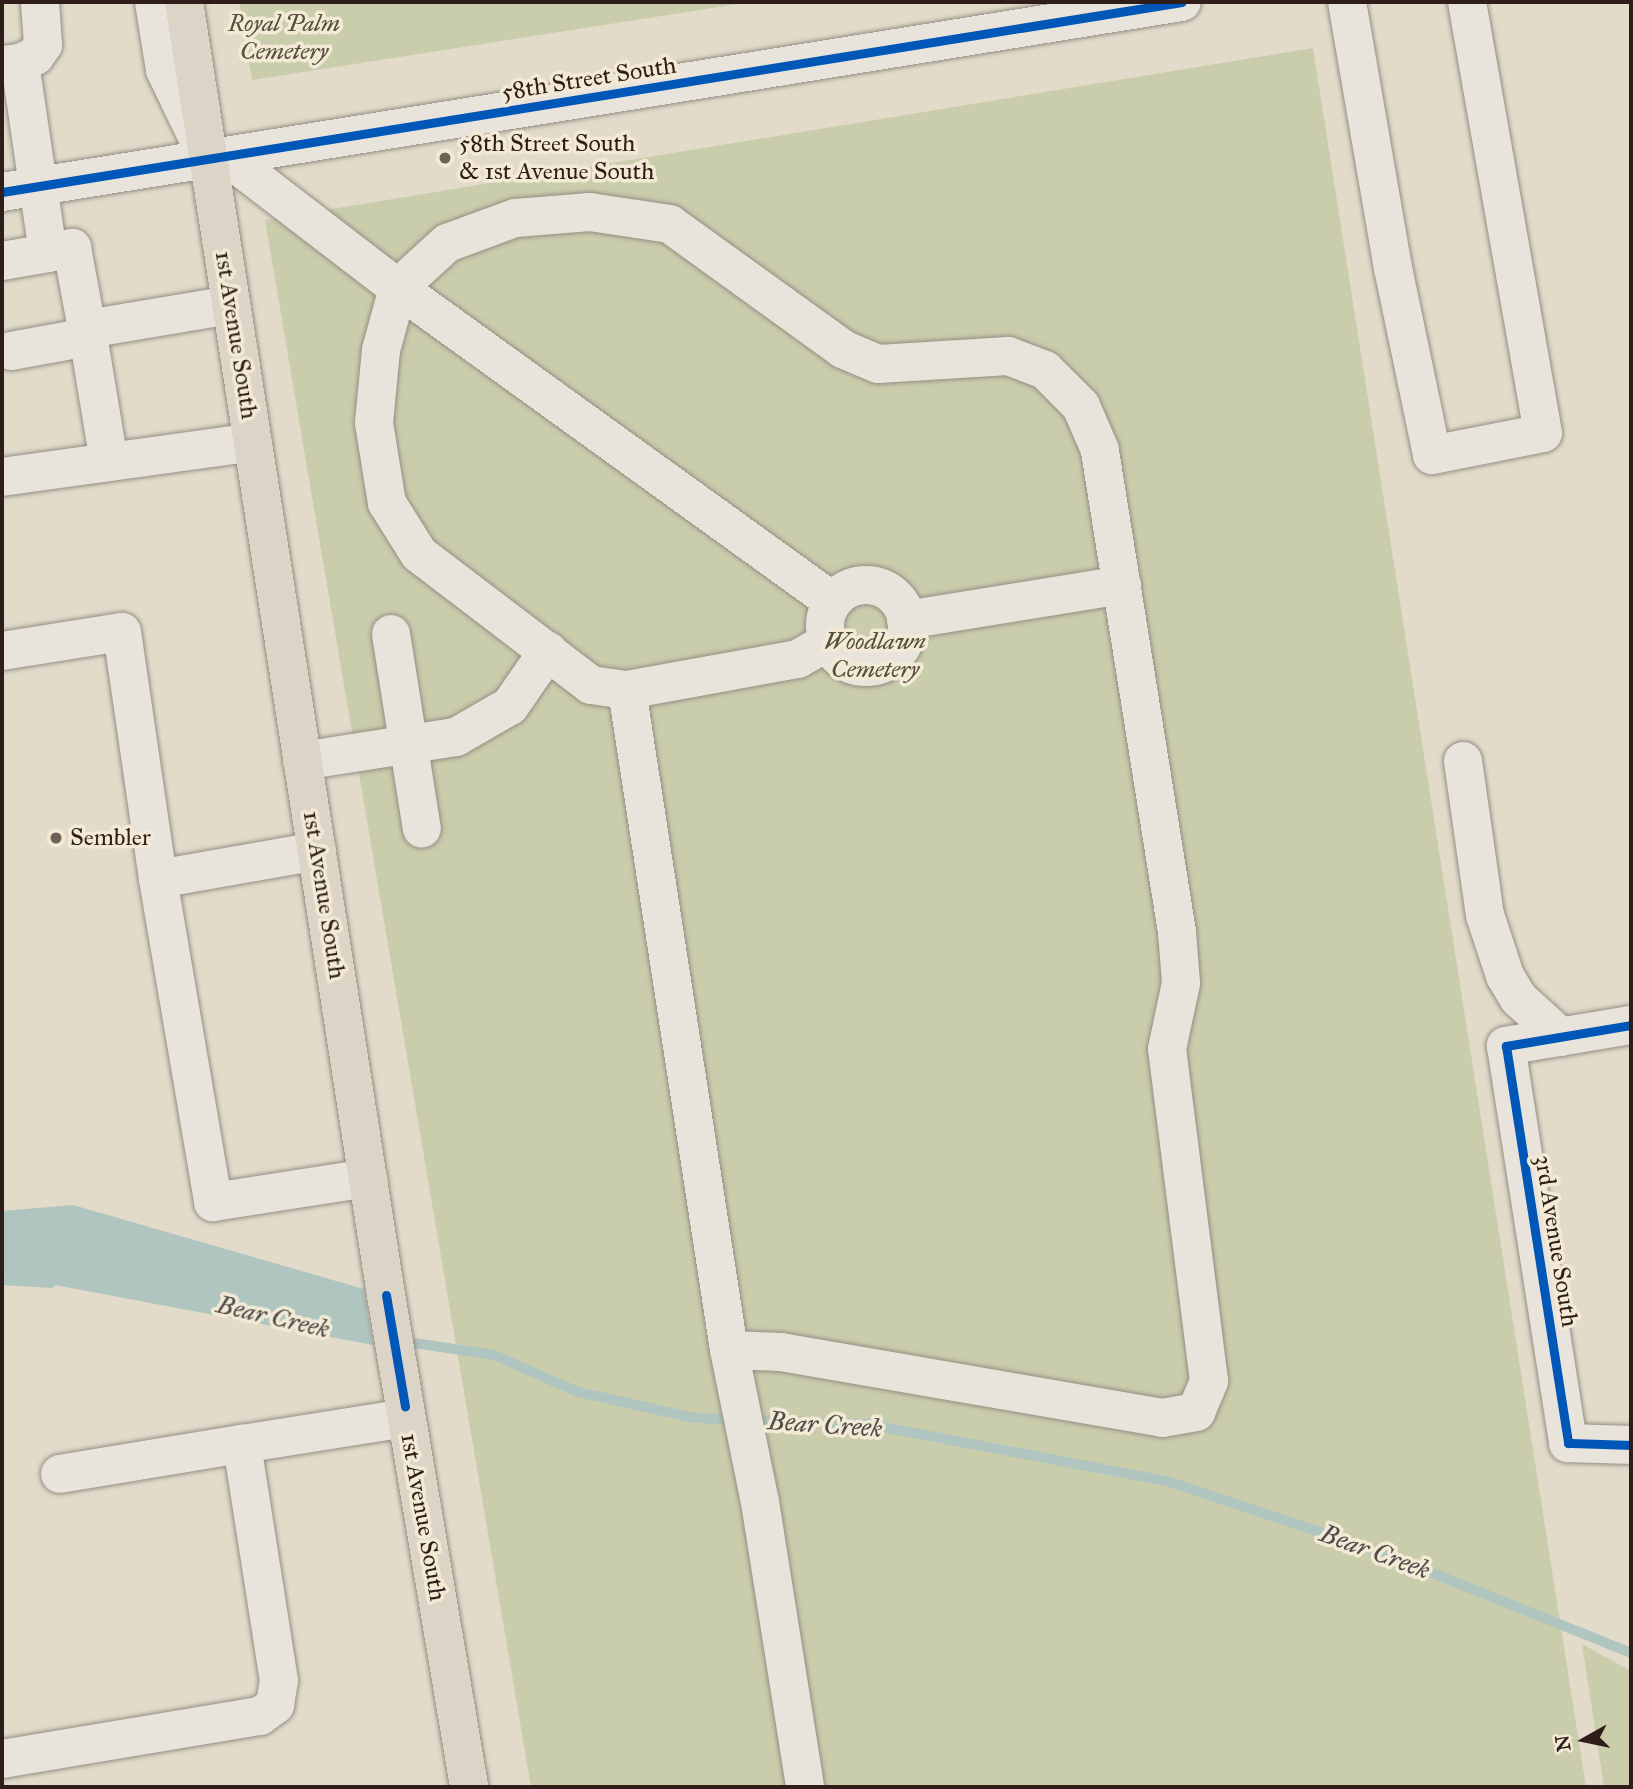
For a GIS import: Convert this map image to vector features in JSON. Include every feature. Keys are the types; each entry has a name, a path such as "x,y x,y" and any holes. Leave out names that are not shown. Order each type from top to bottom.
{"main road":[{"name":"1st Avenue South","path":"184,2 218,159 231,305 386,1294 469,1787"}],"street":[{"path":"40,2 43,45 35,56 11,64 39,186 48,253"},
{"path":"153,2 165,69 218,159 832,601"},
{"name":"58th Street South","path":"2,192 1182,2"},
{"path":"1348,2 1393,268 1432,455 1544,433 1467,2"},
{"path":"733,1367 781,1352 1162,1418 1196,1412 1209,1381 1167,1049 1181,982 1177,932 1100,450 1081,406 1045,370 1008,356 878,364 843,349 670,224 590,212 515,218 447,243 398,289 381,350 374,423 387,503 419,554 591,685 627,690 798,659 827,642"},
{"path":"2,261 72,248 109,462"},
{"path":"11,351 231,305"},
{"path":"2,477 253,442"},
{"path":"906,620 1122,584"},
{"path":"855,586 882,588 898,601 906,620 906,634 894,657 870,667 844,662 827,642 826,614 832,601 855,586"},
{"path":"2,651 122,632 158,879 213,1202 368,1178"},
{"path":"391,634 422,829"},
{"path":"302,761 456,737 510,706 548,651"},
{"path":"627,690 733,1367 755,1475 805,1787"},
{"path":"1462,761 1485,915 1505,976 1518,998 1561,1037 1631,1025"},
{"path":"158,879 317,851"},
{"name":"3rd Avenue South","path":"1561,1037 1506,1046 1568,1443 1631,1445"},
{"path":"60,1474 242,1444 406,1412"},
{"path":"2,1759 260,1716 275,1705 279,1681 242,1444"}],"green space":[{"name":"Royal Palm Cemetery","path":"239,2 751,2 252,80"},
{"name":"Woodlawn Cemetery","path":"1313,48 1586,1787 531,1787 265,220"},
{"path":"1582,1644 1631,1671 1631,1787 1604,1787"}],"water":[{"path":"73,1205 364,1289 373,1345 2,1275 2,1211"}],"waterway":[{"name":"Bear Creek","path":"2,1280 51,1283"},
{"name":"Bear Creek","path":"401,1341 494,1355 578,1392 694,1418 867,1424 1167,1481 1375,1550 1631,1653"}],"cycle path":[{"path":"2,192 1182,2"},
{"path":"1631,1025 1506,1046 1568,1443 1631,1445"},
{"path":"386,1295 405,1406"}],"place":[{"name":"58th Street South & 1st Avenue South","path":"445,158"},
{"name":"Sembler","path":"56,838"}]}
